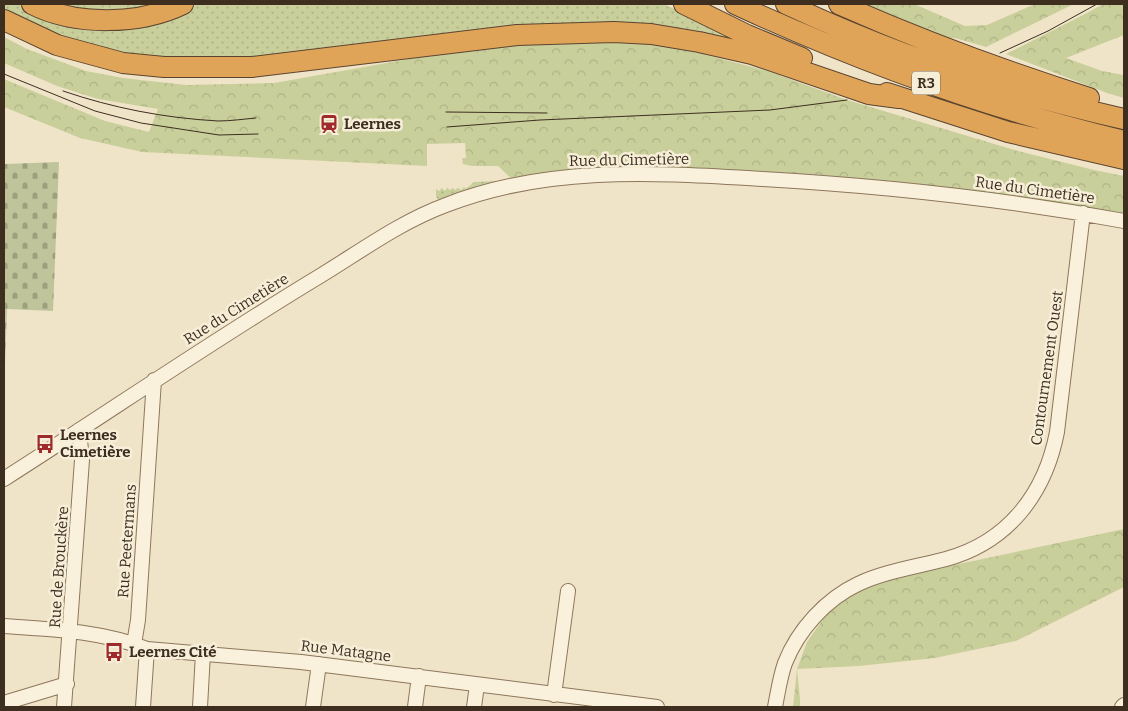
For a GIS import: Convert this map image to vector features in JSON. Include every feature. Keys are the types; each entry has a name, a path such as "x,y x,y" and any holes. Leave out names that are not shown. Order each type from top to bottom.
{"highway":[{"path":"32,4 65,15 100,20 132,19 169,10 183,4"},
{"path":"684,4 747,35 899,98 1008,132 1124,159"},
{"name":"R3","path":"735,4 806,37 902,75 1075,130 1124,141"},
{"name":"R3","path":"786,4 907,54 1001,86 1124,120"},
{"path":"839,4 889,26 1004,69 1088,98 1124,108"},
{"path":"4,20 57,45 89,54 124,63 174,67 252,67 518,35 614,32 651,34 752,54 869,94 899,98"}],"street":[{"name":"Rue du Cimetière","path":"4,480 154,380 272,305 414,219 436,208 473,195 530,182 594,174 633,173 896,188 1083,213 1124,221"},
{"name":"Contournement Ouest","path":"775,707 779,682 794,646 817,614 830,602 857,584 875,577 947,559 987,542 1014,520 1026,507 1039,487 1053,451 1057,432 1083,213"},
{"name":"Rue Peetermans","path":"143,707 141,646 138,620 154,380"},
{"name":"Rue de Brouckère","path":"64,707 82,460 80,430"},
{"path":"554,695 568,591"},
{"name":"Rue Matagne","path":"4,626 71,631 141,646 319,664 657,707"},
{"path":"200,707 203,653"},
{"path":"313,707 319,664"},
{"path":"415,707 419,676"},
{"path":"4,703 27,701 67,684"},
{"path":"474,707 477,685"}],"green space":[{"path":"4,4 18,4 57,19 189,4 664,4 752,46 705,35 263,59 144,59 59,38 4,13"},
{"path":"57,4 153,4 105,10"},
{"path":"865,4 914,4 965,26 987,25 1035,4 1074,4 986,47 955,38 948,38"},
{"path":"1103,4 1124,4 1124,35 1066,58 1102,71 1124,75 1124,98 1006,54 1089,12"},
{"path":"4,37 27,49 86,71 123,78 186,85 274,83 426,56 523,42 660,43 768,71 847,100 1018,151 1124,176 1124,217 873,181 512,179 498,166 463,164 462,158 466,158 465,143 427,144 427,166 142,152 80,138 4,107 4,79 105,121 149,132 158,109 98,99 57,86 4,63"},
{"path":"59,162 53,311 7,309 4,395 4,164"},
{"path":"496,181 438,200 436,196 436,189 439,191 442,188 445,191 447,188 455,190 458,188 461,190 464,187 466,189 474,182"},
{"path":"1124,529 1124,587 1016,641 935,658 859,666 797,669 807,642 826,615 853,594 883,580"},
{"path":"797,669 800,707 793,707"}],"tram line":[{"path":"1000,53 1048,31 1097,4"},
{"path":"4,74 95,111 141,123 219,135 258,134"},
{"path":"63,91 120,107 158,115 218,121 256,118"},
{"path":"447,127 540,120 770,110 847,100"},
{"path":"446,112 547,113"}],"place":[{"name":"Leernes","path":"329,124"},
{"name":"Leernes Cimetière","path":"45,444"},
{"name":"Leernes Cité","path":"114,652"}]}
